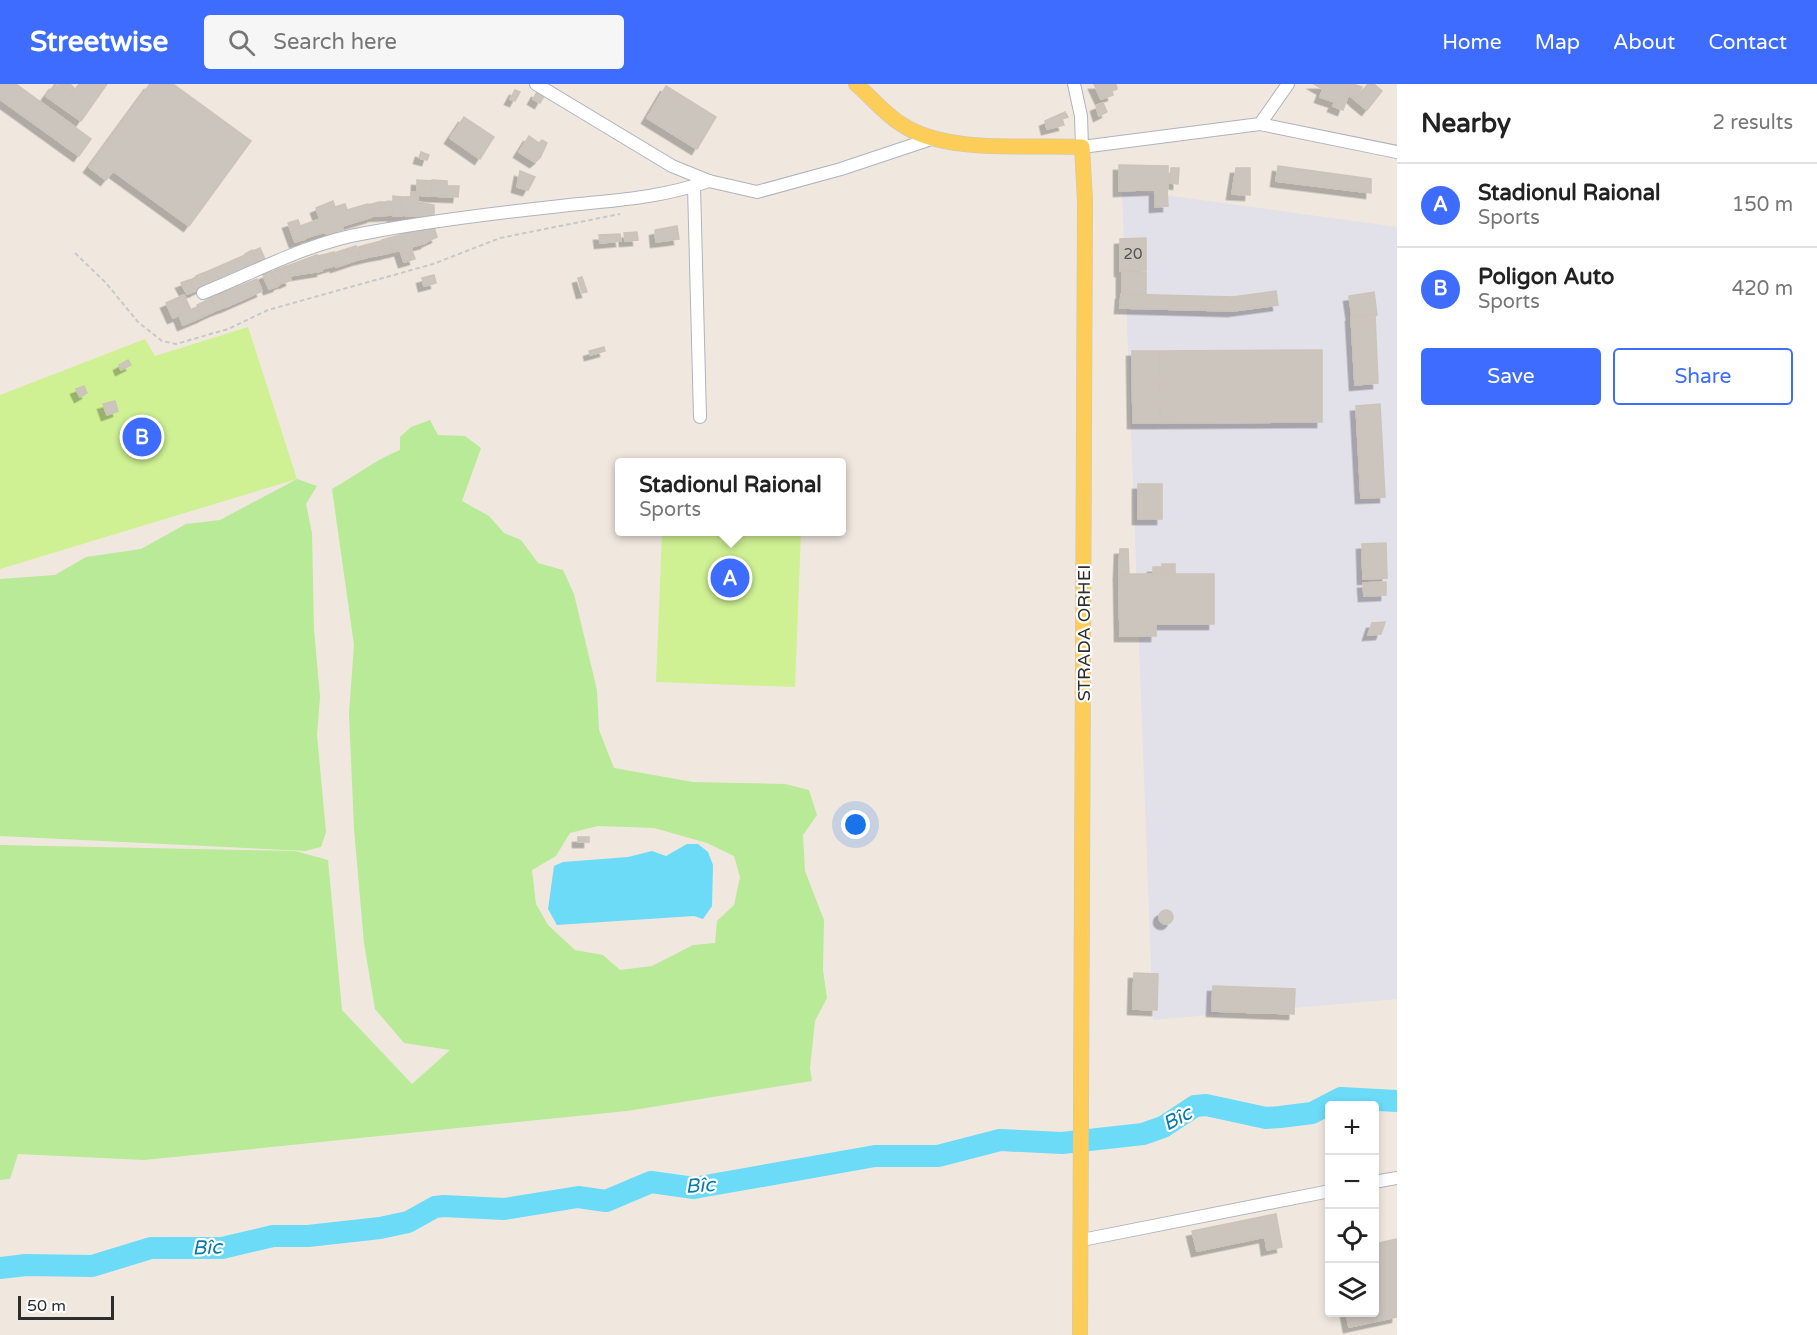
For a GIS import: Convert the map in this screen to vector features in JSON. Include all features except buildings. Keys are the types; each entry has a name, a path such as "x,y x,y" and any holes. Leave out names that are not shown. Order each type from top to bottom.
{"main road":[{"path":"856,84 900,124 931,139 979,144 1082,147"},
{"name":"STRADA ORHEI","path":"1080,1335 1083,1081 1085,201 1082,147"}],"street":[{"path":"536,84 672,166 709,181 757,192 841,169 931,139"},
{"name":"STRADA ORHEI","path":"1074,84 1081,116 1082,147"},
{"path":"1260,124 1288,84"},
{"path":"1082,147 1260,124 1397,152"},
{"path":"202,293 308,250 363,233 488,215 632,200 671,194 709,181"},
{"path":"694,186 700,417"},
{"path":"1379,1181 1397,1178"},
{"path":"1082,1240 1325,1192"}],"path":[{"path":"75,254 106,284 138,322 162,341 176,344 228,329 268,310 433,264 500,238 628,212"}],"shaded area":[{"path":"1122,189 1397,227 1397,999 1153,1020"}],"green space":[{"path":"248,327 297,479 0,569 0,395 145,339 155,356"},
{"path":"430,420 438,435 465,436 481,448 462,501 489,516 504,533 521,540 538,563 563,570 574,594 597,690 599,730 614,768 693,782 785,784 809,790 817,815 803,835 805,871 824,920 823,970 827,998 815,1021 810,1068 812,1081 627,1111 144,1160 18,1154 10,1179 0,1180 0,845 295,851 328,860 342,1010 412,1084 450,1050 404,1043 375,1009 364,943 354,829 349,713 354,645 332,489 373,463 400,450 400,437 411,427","holes":["598,826 654,828 707,843 734,856 740,877 734,905 717,921 715,943 693,945 652,966 620,970 603,955 575,950 548,925 536,904 532,870 556,856 570,833"]},
{"path":"297,479 317,486 306,504 312,533 314,629 320,697 317,735 326,832 321,847 305,851 0,836 0,579 55,575 86,557 141,549 186,524 220,520"},
{"path":"662,536 801,536 795,687 656,682"}],"water":[{"path":"687,844 698,844 708,852 713,865 712,906 703,919 694,916 557,925 548,909 554,866 563,862 628,857 652,851 666,856"}],"waterway":[{"name":"Bîc","path":"0,1268 26,1265 92,1266 151,1248 222,1248 273,1236 308,1236 380,1228 408,1222 435,1207 444,1206 504,1209 578,1197 606,1201 651,1182 694,1188 875,1156 938,1156 1000,1140 1062,1143 1143,1134 1163,1127 1195,1106 1206,1105 1266,1118 1312,1113 1341,1098 1397,1101"}],"place":[{"name":"Poligon Auto","path":"142,437"},
{"name":"Stadionul Raional","path":"730,578"}]}
